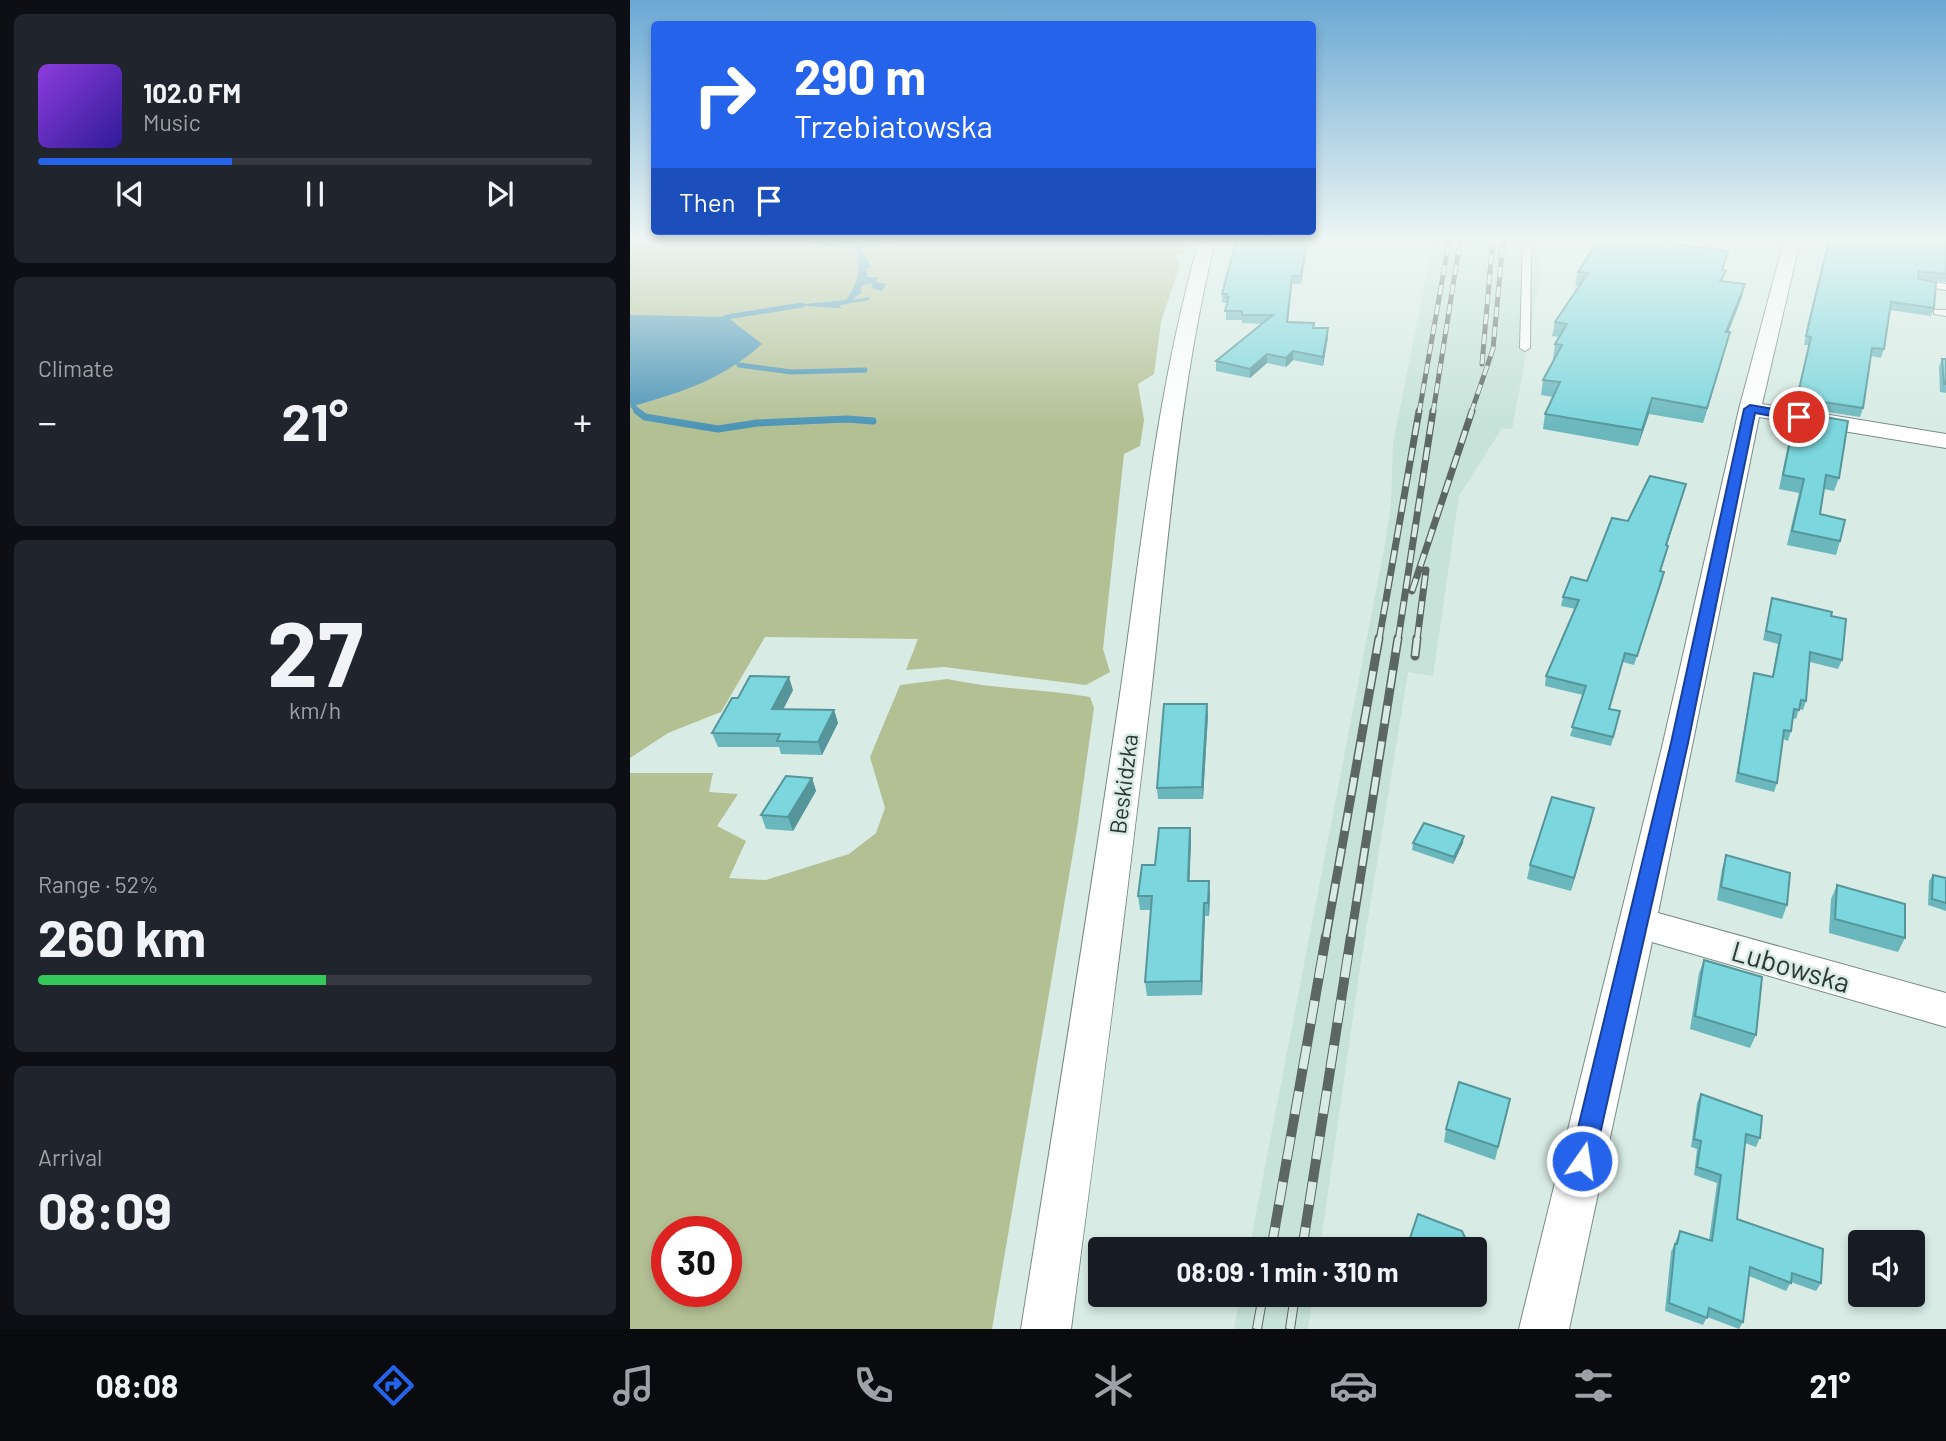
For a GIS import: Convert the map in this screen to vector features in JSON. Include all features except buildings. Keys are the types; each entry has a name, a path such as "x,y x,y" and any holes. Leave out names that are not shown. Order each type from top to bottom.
{"street":[{"name":"Beskidzka","path":"1046,1329 1099,970 1170,429 1191,303"},
{"path":"1544,1329 1679,743 1750,409 1776,303"},
{"path":"1750,409 1946,441"},
{"name":"Lubowska","path":"1636,922 1946,1010"}],"lane":[{"path":"1525,348 1526,303"}],"shaded area":[{"path":"1421,303 1536,303 1512,429 1502,428 1459,496 1433,676 1408,672 1360,968 1322,1237 1252,1237 1385,544 1391,505 1393,444"},
{"path":"1238,1307 1311,1307 1308,1329 1234,1329"}],"green space":[{"path":"630,303 1167,303 1161,322 1154,374 1138,384 1144,420 1140,446 1124,454 1103,649 1110,672 1086,685 944,667 906,670 918,639 765,637 721,712 668,733 630,758"},
{"path":"947,679 1090,697 1094,708 1077,829 992,1329 630,1329 630,773 713,773 709,792 738,794 717,826 746,841 729,878 766,880 849,854 876,833 885,808 870,757 900,685"}],"water":[{"path":"852,303 840,305 839,307 843,308 794,305"},
{"path":"630,315 727,317 762,344 702,383 633,406 630,404"}],"waterway":[{"path":"719,321 727,317 802,305"},
{"path":"739,365 791,372 865,370"},
{"path":"633,406 638,412"},
{"path":"638,412 645,417 718,429 757,423 847,419 873,421"}],"railway":[{"path":"1419,413 1438,303"},
{"path":"1433,413 1450,303"},
{"path":"1482,364 1487,303"},
{"path":"1471,413 1493,349 1497,303"},
{"path":"1379,640 1419,411"},
{"path":"1398,640 1433,411"},
{"path":"1412,591 1472,411"},
{"path":"1417,640 1426,570"},
{"path":"1326,937 1379,638"},
{"path":"1351,937 1398,638"},
{"path":"1415,656 1417,638"},
{"path":"1273,1237 1326,936"},
{"path":"1304,1237 1351,936"},
{"path":"1257,1329 1261,1307"},
{"path":"1290,1329 1293,1307"}],"route":[{"path":"1582,1161 1679,743 1750,409 1799,417"}]}
